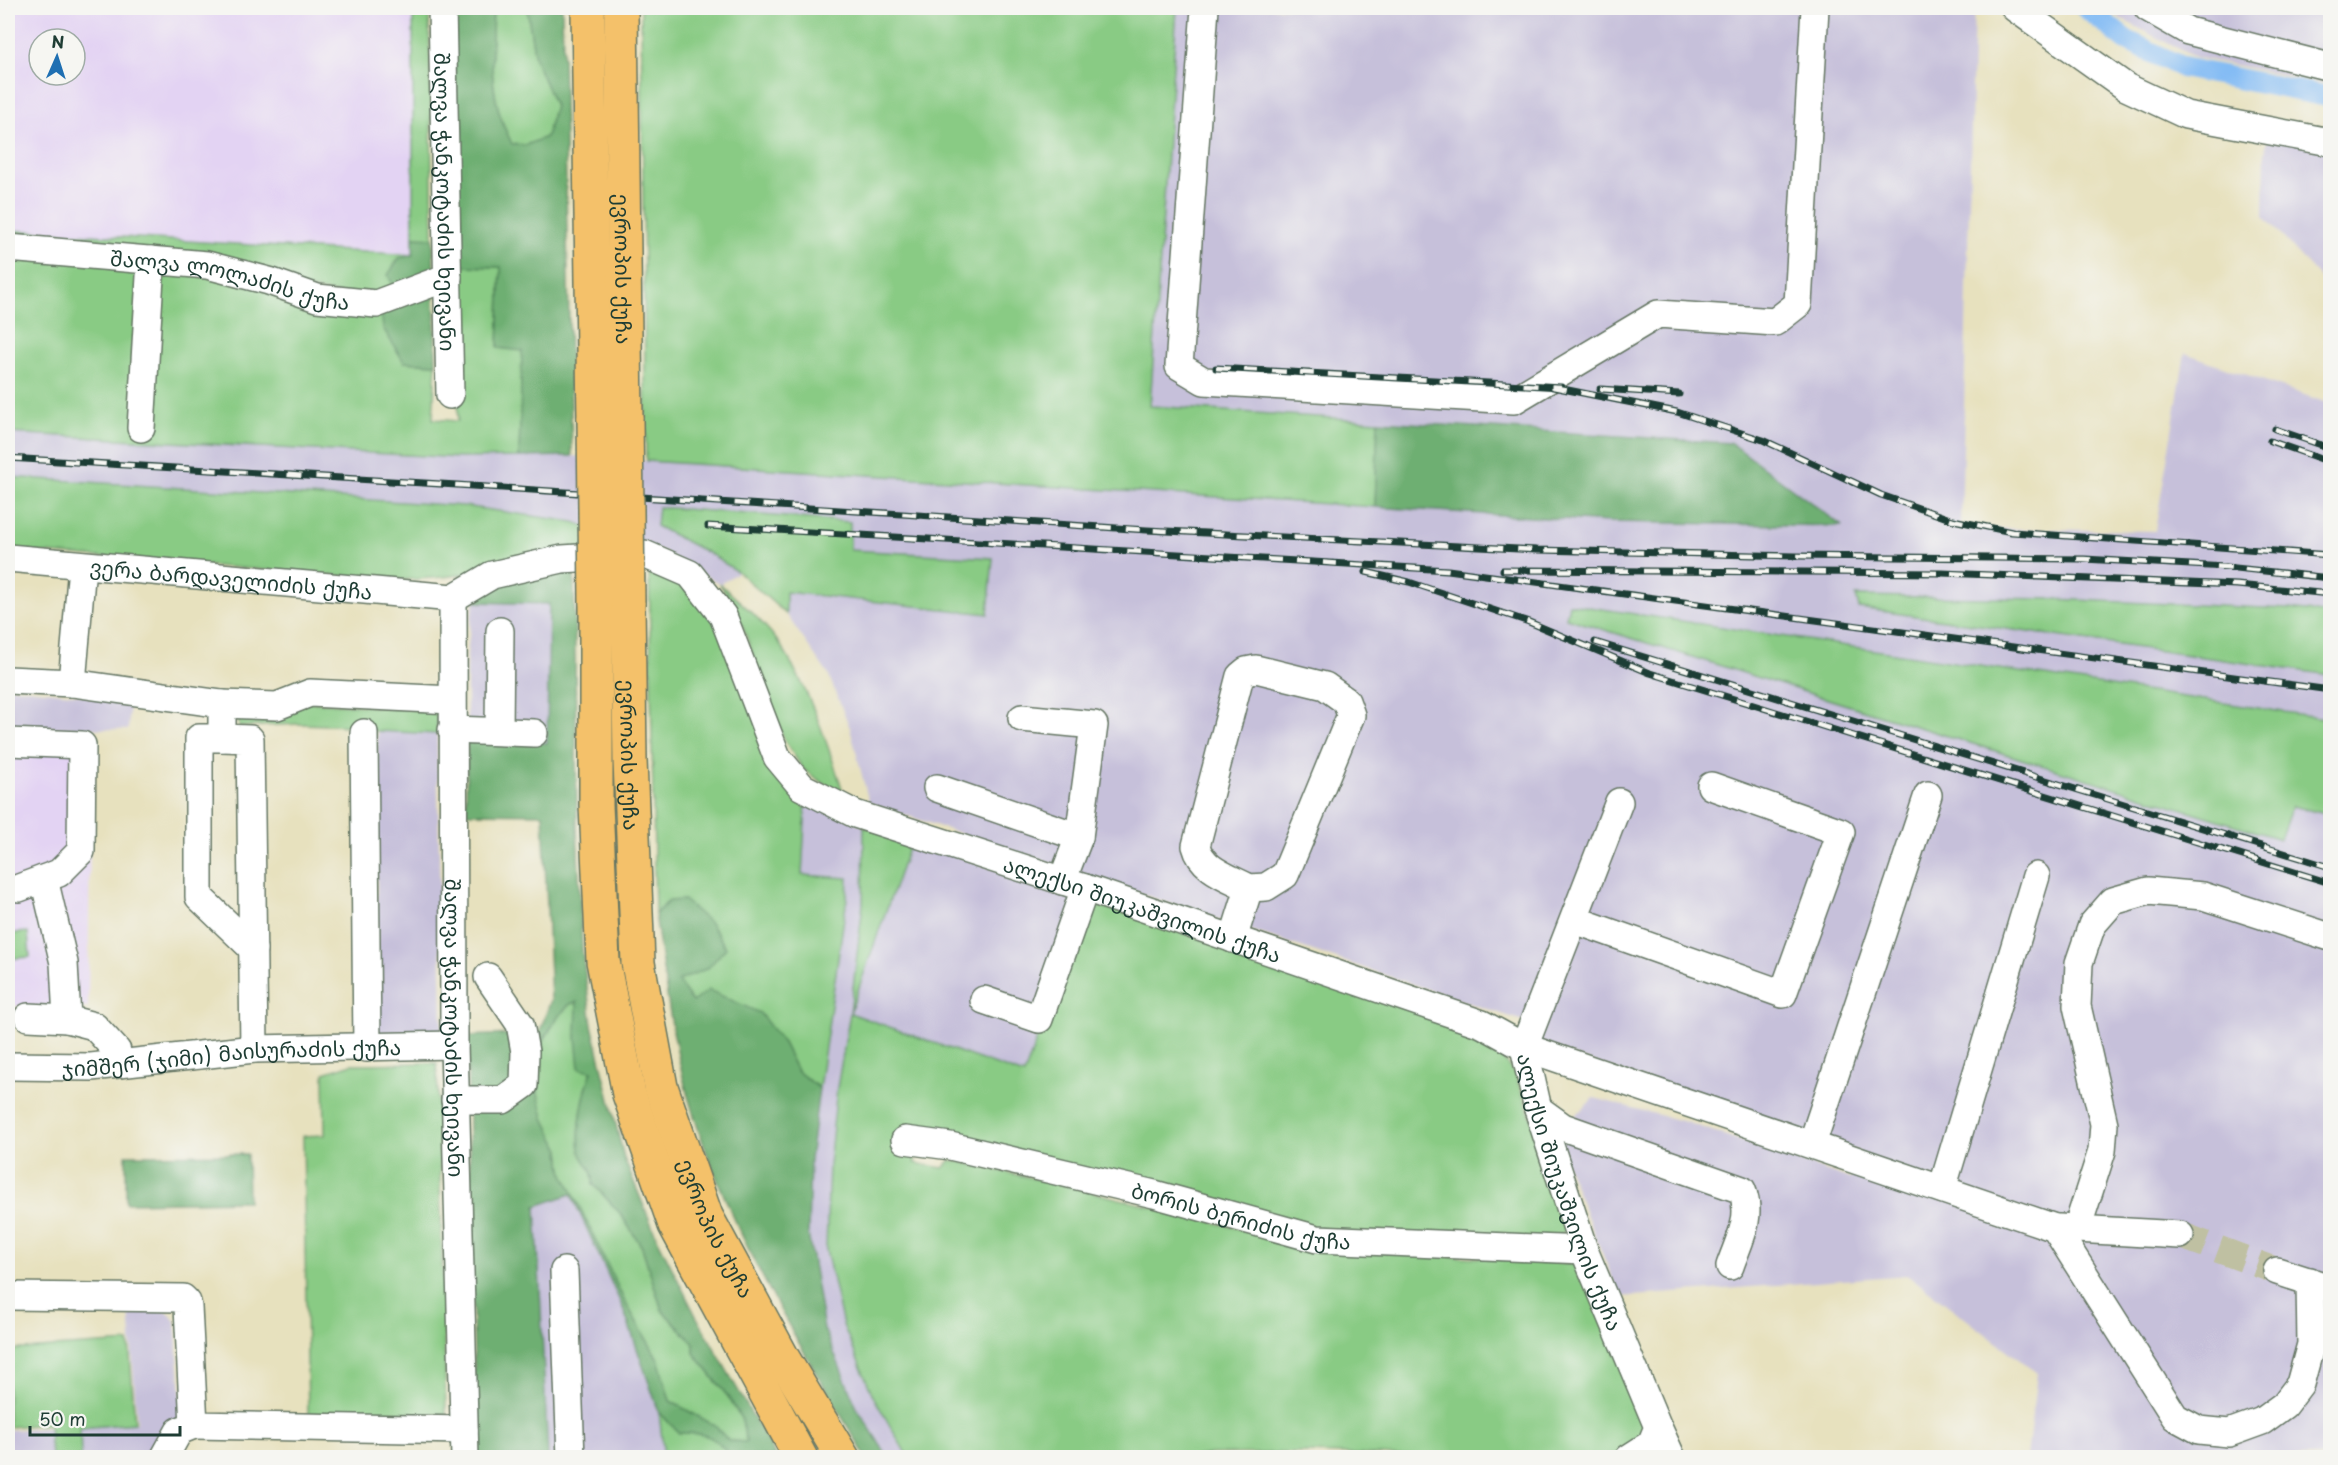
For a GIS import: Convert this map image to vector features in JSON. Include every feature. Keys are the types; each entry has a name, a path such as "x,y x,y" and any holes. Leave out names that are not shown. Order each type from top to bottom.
{"main road":[{"name":"ევროპის ქუჩა","path":"588,8 596,602 596,805 603,961 629,1094 675,1225 801,1458"},
{"name":"ევროპის ქუჩა","path":"621,8 630,759 638,963 661,1087 706,1215 784,1360 843,1458"}],"street":[{"name":"შალვა ჭანკოტაძის ხეივანი","path":"442,8 450,395"},
{"path":"1204,8 1179,366 1204,381 1514,400 1658,314 1775,322 1798,304 1815,8"},
{"path":"2015,8 2126,87 2186,115 2331,142"},
{"path":"2148,8 2188,31 2331,67"},
{"name":"შალვა ლოლაძის ქუჩა","path":"8,248 207,265 269,281 317,298 376,304 448,277"},
{"path":"141,428 151,260"},
{"name":"ალექსი შიუკაშვილის ქუჩა","path":"453,598 492,576 562,559 644,554 690,574 723,616 777,757 802,787 855,813 1074,884 1482,1024 1524,1047 1538,1109 1584,1250 1672,1458"},
{"name":"ვერა ბარდაველიძის ქუჩა","path":"8,558 453,598"},
{"path":"72,683 82,566"},
{"name":"შალვა ჭანკოტაძის ხეივანი","path":"453,598 454,1046 465,1458"},
{"path":"499,731 500,631"},
{"path":"1256,669 1324,686 1346,701 1352,715 1285,875 1266,887 1249,888 1205,865 1198,856 1196,846 1240,676 1246,671 1256,669"},
{"path":"8,680 72,683 222,704 277,706 310,693 452,700"},
{"path":"222,704 222,738"},
{"path":"984,1000 1039,1019 1074,884 1094,725 1022,718"},
{"path":"452,730 534,733"},
{"path":"364,733 367,1048"},
{"path":"253,950 199,897 199,738 250,739 253,950 254,1049"},
{"path":"8,742 82,745 81,851 59,873 32,883 64,963 67,1019"},
{"path":"1575,920 1783,994 1841,832 1711,786"},
{"path":"937,788 1079,837"},
{"path":"1812,1144 1928,795"},
{"path":"1619,802 1524,1047 1942,1189 2066,1228 2180,1235"},
{"path":"1942,1189 2036,876"},
{"path":"1233,939 1249,888"},
{"path":"2066,1228 2102,1151 2104,1124 2077,1005 2079,963 2092,925 2113,901 2148,891 2203,896 2331,937"},
{"path":"455,1100 503,1100 524,1085 525,1052 520,1024 488,977"},
{"path":"28,1017 67,1019 94,1026 117,1051 118,1064"},
{"name":"ჯიმშერ (ჯიმი) მაისურაძის ქუჩა","path":"8,1066 91,1067 254,1049 454,1046"},
{"path":"1538,1109 1563,1127 1742,1190 1747,1203 1746,1220 1730,1266"},
{"name":"ბორის ბერიძის ქუჩა","path":"905,1140 950,1146 996,1156 1154,1194 1317,1239 1584,1250"},
{"path":"2066,1228 2175,1417 2199,1430 2229,1433 2262,1421 2284,1405 2300,1384 2311,1344 2320,1284 2277,1271"},
{"path":"564,1271 571,1458"},
{"path":"8,1296 183,1298 188,1307 194,1425"},
{"path":"164,1458 179,1431 194,1425 464,1430"},
{"path":"1629,1458 1651,1444 1658,1427"}],"shaded area":[{"path":"8,8 413,8 413,255 8,230"},
{"path":"1177,8 1974,8 1961,528 2155,531 2185,353 2330,404 2330,614 2289,609 1859,608 2330,675 2330,719 1569,604 1566,618 2280,839 2292,806 2330,815 2330,1457 2027,1457 2037,1373 1908,1275 1620,1297 1554,1135 1594,1098 1686,1122 1851,1179 1859,1152 1542,1045 1520,1020 869,803 850,728 828,674 786,614 786,592 988,614 993,558 850,550 850,522 657,526 712,555 738,572 720,584 664,552 622,540 574,522 464,506 8,477 8,433 461,458 572,456 1609,522 1840,526 1731,443 1150,406"},
{"path":"2107,8 2330,8 2330,84 2194,57 2123,20"},
{"path":"2268,136 2330,146 2330,286 2325,284 2264,216 2265,153"},
{"path":"475,602 549,603 547,744 467,741 467,656"},
{"path":"8,687 130,700 128,730 8,725"},
{"path":"8,725 91,729 88,1008 8,1006"},
{"path":"377,731 437,734 442,1033 377,1033"},
{"path":"806,801 864,826 863,904 850,1010 911,840 1086,901 1024,1075 849,1014 837,1088 829,1165 826,1250 873,1396 908,1457 888,1457 857,1408 824,1329 808,1233 810,1160 848,878 802,875"},
{"path":"571,1194 623,1308 659,1412 664,1457 546,1457 536,1206"},
{"path":"129,1310 167,1311 175,1321 183,1416 157,1457 8,1457 8,1430 137,1423"}],"green space":[{"path":"413,8 429,8 433,238 413,237"},
{"path":"453,8 493,8 492,61 499,111 512,144 526,145 546,137 555,106 535,59 527,8 562,8 572,456 519,457 522,351 498,348 501,267 456,266"},
{"path":"493,8 527,8 535,59 555,106 546,137 526,145 512,144 499,111 492,61"},
{"path":"641,8 1177,8 1150,406 1378,421 1375,507 646,461"},
{"path":"8,230 413,255 397,293 365,298 8,241"},
{"path":"413,237 433,238 434,278 397,293 388,275 399,258 413,255"},
{"path":"8,252 145,265 155,296 166,276 174,271 381,310 404,362 436,364 433,419 458,421 456,266 501,267 498,348 523,350 519,457 461,458 8,433"},
{"path":"434,290 436,364 404,362 383,328 381,310"},
{"path":"1378,421 1731,443 1842,526 1609,522 1375,507"},
{"path":"8,477 464,506 574,522 622,540 481,572 394,580 8,550"},
{"path":"658,507 850,522 850,550 993,558 988,614 786,592 786,614 738,572 712,555 656,526"},
{"path":"649,563 687,584 721,626 806,801 802,875 848,878 819,1088 797,1071 783,1043 692,1002 677,981 708,968 669,901 655,914"},
{"path":"574,566 577,827 582,950 592,1025 624,1158 657,1238 695,1314 776,1457 732,1457 710,1437 679,1433 659,1412 623,1308 571,1194 536,1206 548,1457 479,1458 476,1447 467,1036 539,1033 551,1000 543,814 466,813 467,741 547,743 549,604 475,602 492,583","holes":["577,1002 576,1037 579,1068 592,1071 582,1109 579,1141 581,1155 592,1172 593,1184 620,1213 642,1247 662,1310 694,1343 694,1353 729,1398 742,1420 746,1442 729,1441 714,1425 670,1401 658,1359 625,1302 562,1170 560,1150 544,1118 538,1094 543,1041 557,1018 570,1004"]},
{"path":"720,584 768,629 792,664 818,720 845,798 803,769 784,740 741,622"},
{"path":"1856,596 2053,599 2289,609 2330,614 2330,675 1859,608"},
{"path":"1569,604 2330,719 2330,815 2292,806 2280,839 1566,618"},
{"path":"311,702 437,711 437,734 377,731 354,726 300,724 239,727 238,717"},
{"path":"864,826 911,840 850,1013 863,904"},
{"path":"684,900 711,924 726,948 708,968 678,981 692,1002 709,990 760,1013 783,1043 797,1071 819,1088 810,1160 808,1233 824,1329 857,1408 888,1457 866,1457 770,1291 748,1249 710,1161 680,1067 655,914 669,901"},
{"path":"1086,901 1414,1009 1495,1050 1515,1074 1566,1211 1569,1229 1544,1243 1322,1234 917,1126 915,1163 943,1168 951,1160 1068,1186 1316,1248 1581,1264 1649,1426 1635,1445 1609,1458 1304,1453 1211,1454 1189,1458 908,1457 873,1396 843,1325 826,1250 829,1165 837,1088 850,1013 1024,1075"},
{"path":"28,932 30,957 8,959 8,934"},
{"path":"578,1002 576,1037 592,1070 580,1120 581,1155 592,1172 593,1184 620,1213 642,1247 662,1310 694,1344 694,1353 729,1398 742,1420 746,1442 729,1441 714,1425 670,1401 658,1359 625,1302 562,1170 560,1150 544,1118 538,1094 543,1041 557,1018 570,1004"},
{"path":"437,1063 446,1414 308,1415 303,1136 325,1135 324,1073 352,1064"},
{"path":"247,1154 248,1201 126,1203 126,1155"},
{"path":"129,1342 135,1423 80,1428 81,1458 51,1457 49,1424 8,1427 8,1350"},
{"path":"659,1412 679,1433 697,1433 710,1437 732,1457 664,1457"}],"waterway":[{"path":"2086,8 2126,40 2184,68 2330,97"}],"tunnel":[{"path":"2180,1235 2277,1271"}],"railway":[{"path":"1216,368 1561,387"},
{"path":"1553,387 1677,412 1763,440 1881,495 1953,520 2012,532 2330,555"},
{"path":"1600,389 1679,394"},
{"path":"2275,429 2330,448"},
{"path":"2270,441 2330,462"},
{"path":"8,458 1147,530 1537,550 2084,559 2226,567 2330,578"},
{"path":"708,526 1448,570 2330,690"},
{"path":"1503,570 1942,573 2237,585 2330,594"},
{"path":"1366,572 1409,582 1529,622 1650,673 2330,883"},
{"path":"1595,642 2330,867"}]}
